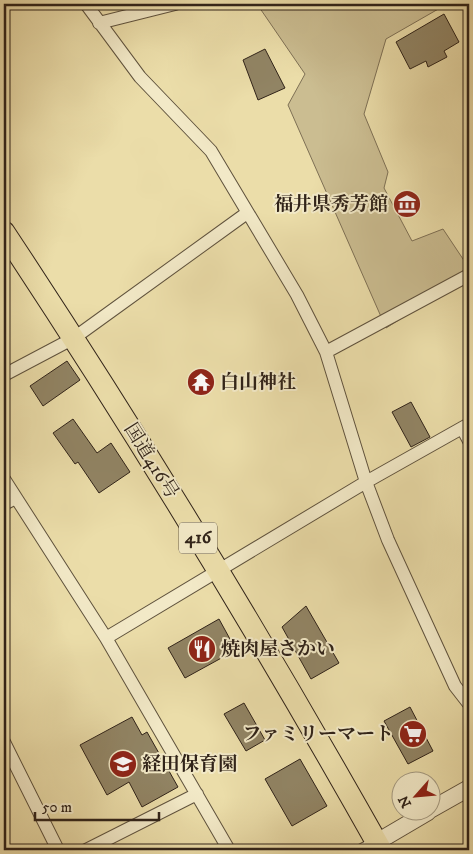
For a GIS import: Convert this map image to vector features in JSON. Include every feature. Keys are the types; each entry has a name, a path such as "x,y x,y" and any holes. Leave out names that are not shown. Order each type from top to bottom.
{"highway":[{"name":"国道416号","path":"4,232 74,338 219,572 373,847"}],"street":[{"path":"86,4 140,77 211,151 297,295 326,352 366,482 388,540 455,686 469,704"},
{"path":"99,23 175,4"},
{"path":"4,375 74,338 247,213"},
{"path":"326,352 469,275"},
{"path":"106,638 219,572 366,482 466,426 469,441"},
{"path":"4,479 106,638 229,850"},
{"path":"4,504 16,498"},
{"path":"4,742 8,760 58,850"},
{"path":"440,805 469,788"},
{"path":"86,850 197,794"},
{"path":"373,847 413,822"}],"shaded area":[{"path":"257,4 447,4 386,39 364,114 388,172 384,188 412,241 443,229 469,268 469,276 386,328 288,105 305,74"}],"building":[{"path":"444,14 459,42 444,51 447,57 428,67 426,61 410,69 396,42"},
{"path":"265,49 285,88 258,100 243,60"},
{"path":"67,361 80,380 43,406 30,386"},
{"path":"411,402 430,437 411,447 392,412"},
{"path":"73,419 97,453 111,443 130,472 99,493 78,462 75,464 53,433"},
{"path":"306,606 339,663 311,679 282,627"},
{"name":"焼肉屋さかい","path":"219,619 236,650 185,678 168,648"},
{"path":"244,703 265,740 246,751 224,714"},
{"path":"410,707 433,751 408,764 384,721"},
{"path":"132,717 142,735 147,732 178,787 142,807 129,782 107,795 80,745"},
{"path":"300,759 327,806 292,826 265,779"}],"place":[{"name":"福井県秀芳館","path":"407,204"},
{"name":"白山神社","path":"201,382"},
{"name":"焼肉屋さかい","path":"202,649"},
{"name":"ファミリーマート","path":"413,734"},
{"name":"経田保育園","path":"123,764"}]}
